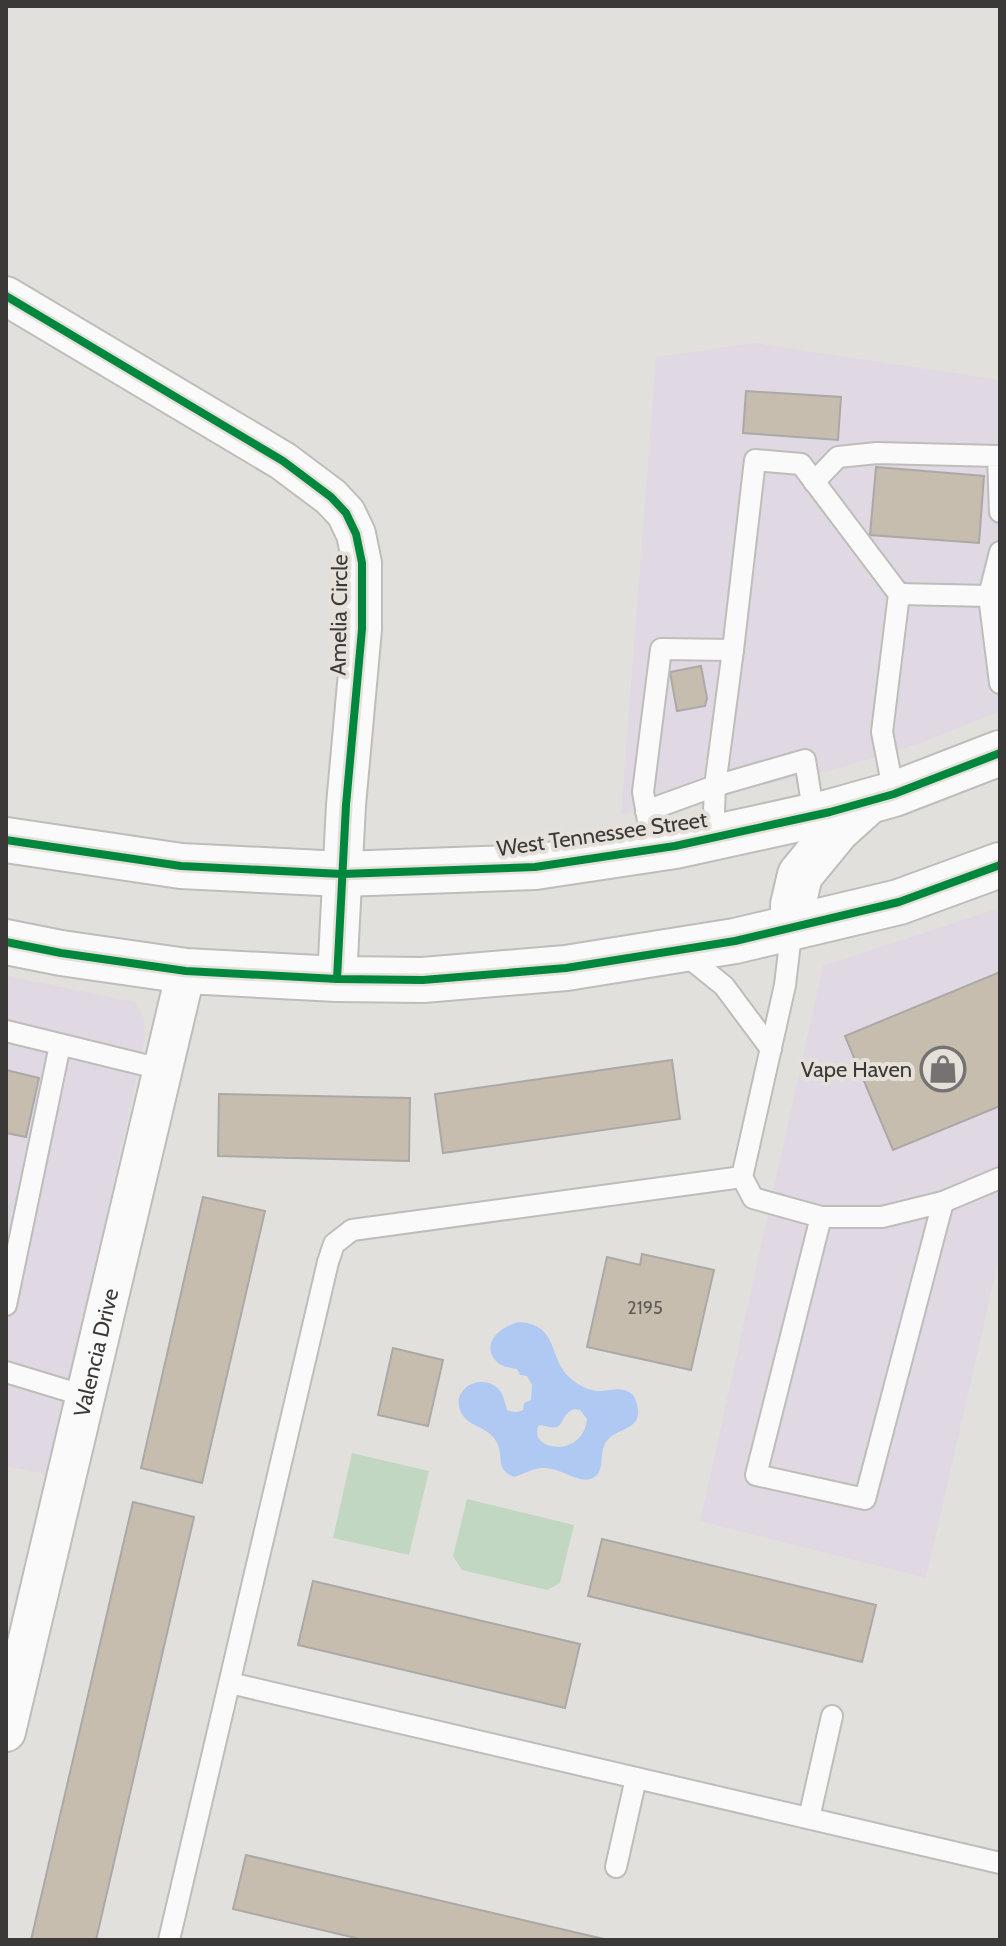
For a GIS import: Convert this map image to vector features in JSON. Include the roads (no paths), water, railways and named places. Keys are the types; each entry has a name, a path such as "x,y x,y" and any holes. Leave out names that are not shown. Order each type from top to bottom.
{"main road":[{"name":"West Tennessee Street","path":"6,840 181,866 342,874 535,867 650,830 713,838 814,816 882,797 1000,753"},
{"path":"793,926 793,905 800,875 837,830 882,797"},
{"path":"6,942 186,971 423,980 566,968 735,941 899,902 1000,865"}],"street":[{"name":"Amelia Circle","path":"6,296 283,461 331,497 346,513 356,534 362,563 362,629 346,805 337,979"},
{"name":"Valencia Drive","path":"6,1732 186,971"}],"lane":[{"path":"814,482 838,457 877,453 998,456 1000,512"},
{"path":"713,838 715,786 755,460 801,464 899,594 882,732 882,797"},
{"path":"1000,552 989,596 1000,683"},
{"path":"899,594 989,596"},
{"path":"733,650 661,649 643,792 650,830 715,786 805,760 814,816"},
{"path":"793,926 785,985 742,1177 753,1198 821,1217 882,1217 943,1202 1000,1178"},
{"path":"679,950 724,986 771,1049"},
{"path":"6,1031 161,1069"},
{"path":"6,1305 12,1248 60,1045"},
{"path":"169,1940 334,1244 352,1230 742,1177"},
{"path":"821,1217 756,1475 865,1499 943,1202"},
{"path":"6,1372 85,1396"},
{"path":"230,1683 1000,1863"},
{"path":"809,1818 832,1716"},
{"path":"616,1867 636,1778"}],"water":[{"path":"520,1322 542,1330 565,1373 579,1385 596,1391 623,1390 635,1397 637,1420 606,1442 599,1473 590,1479 543,1468 514,1477 508,1474 502,1466 496,1441 462,1414 460,1396 464,1389 478,1382 494,1386 502,1394 507,1410 521,1411 524,1403 531,1400 532,1385 527,1376 498,1363 490,1349 495,1336","holes":["580,1410 587,1419 576,1441 557,1447 540,1440 537,1434 539,1425 557,1427 570,1411"]}],"place":[{"name":"Vape Haven","path":"943,1069"}]}
